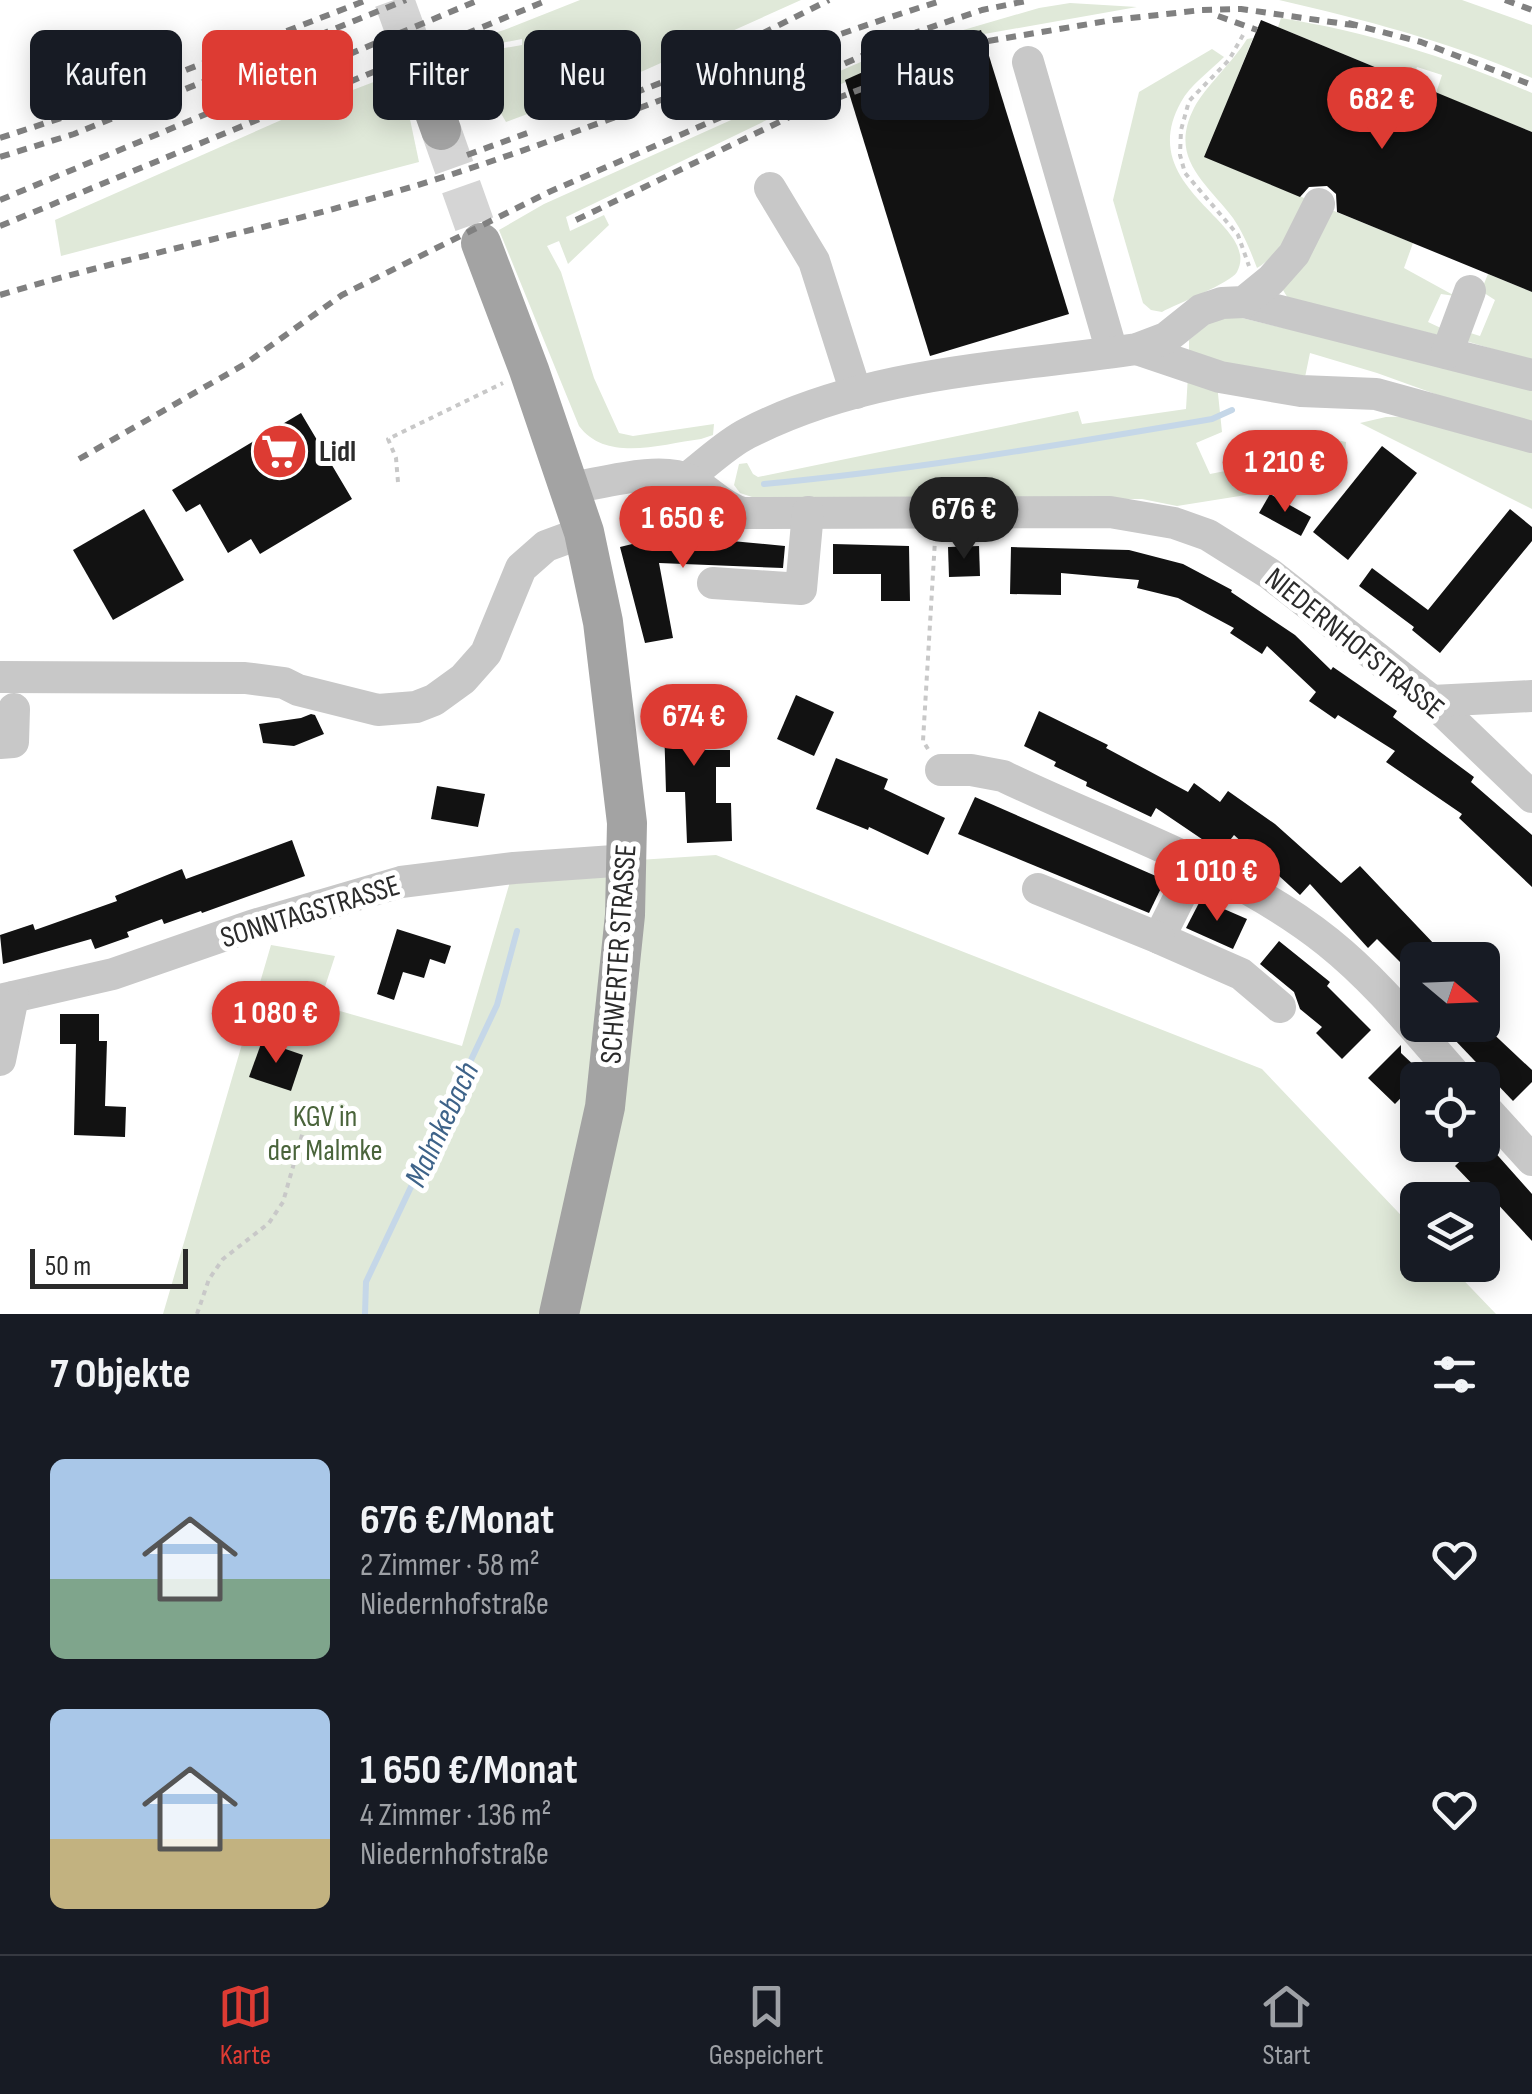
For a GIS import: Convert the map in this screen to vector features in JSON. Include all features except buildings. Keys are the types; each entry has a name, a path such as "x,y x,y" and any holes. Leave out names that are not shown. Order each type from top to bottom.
{"main road":[{"path":"437,120 441,130"},
{"name":"SCHWERTER STRASSE","path":"481,242 584,532 606,644 627,823 628,860 605,1107 558,1314"}],"street":[{"path":"1028,62 1124,351"},
{"path":"770,188 814,261 856,393"},
{"path":"1244,302 1294,254 1319,204"},
{"path":"1447,353 1470,292"},
{"path":"571,488 652,475 686,478 746,434 820,403 941,372 1124,351 1166,338 1200,310 1222,303 1244,302 1532,375"},
{"path":"1124,351 1220,376 1302,390 1376,394 1532,437"},
{"name":"NIEDERNHOFSTRASSE","path":"686,478 733,510 1110,512 1174,522 1255,563 1432,701 1532,798"},
{"path":"713,583 801,588 808,512"},
{"path":"0,677 246,678 284,682 298,690 378,710 416,707 463,680 486,653 521,568 546,546 584,532"},
{"path":"1432,701 1532,696"},
{"path":"0,743 12,742 14,709"},
{"path":"941,770 1003,776 1266,899 1329,942 1380,990 1444,1062"},
{"name":"SONNTAGSTRASSE","path":"7,999 113,974 252,926 401,882 514,868 628,860"},
{"path":"1159,938 1196,864"},
{"path":"1038,889 1241,974 1280,1006"},
{"path":"0,1060 7,999"},
{"path":"1500,1125 1532,1160"}],"path":[{"path":"1244,35 1229,60 1189,101 1181,130 1180,155 1185,172 1238,235 1250,270 1244,302"},
{"path":"398,482 396,458 388,439 529,370"},
{"path":"937,513 923,741 941,770"},
{"path":"198,1314 209,1279 223,1259 269,1223 283,1202 309,1110"}],"green space":[{"path":"580,0 801,0 734,30 661,30 661,63 641,72 641,30 524,30 524,115 506,122 504,48 522,45 522,39 504,43 504,30"},
{"path":"1279,0 1462,0 1532,25 1532,78 1407,33"},
{"path":"1070,3 1137,7 989,33 989,30 963,30"},
{"path":"1281,18 1409,48 1532,93 1532,132 1436,93 1442,75 1417,67 1411,82 1278,27"},
{"path":"1253,38 1205,157 1309,200 1281,246 1257,268 1237,224 1194,169 1185,142 1187,126 1199,100 1247,39"},
{"path":"1212,49 1224,57 1181,102 1170,133 1173,159 1184,182 1232,237 1240,254 1237,272 1162,312 1151,310 1143,303 1113,200 1139,92"},
{"path":"861,62 861,75 841,84 841,71"},
{"path":"373,82 373,120 410,120 419,162 61,256 55,220 281,120 353,120 353,90"},
{"path":"731,120 767,120 566,217 570,231 604,215 609,225 568,264 559,241 547,246 561,272 594,378 619,433 633,436 714,424 713,435 652,447 619,448 591,437 579,426 499,230 544,204"},
{"path":"1329,209 1413,243 1404,268 1455,296 1441,294 1428,322 1443,329 1438,335 1289,300 1283,290"},
{"path":"1488,274 1532,292 1532,361 1466,341 1464,331 1480,336 1495,300 1481,291"},
{"path":"1221,313 1532,387 1532,429 1310,353 1304,382 1189,354 1189,340"},
{"path":"1188,375 1217,384 1222,432 1196,443 1210,474 1311,454 1322,437 1346,442 1344,468 1265,492 1177,506 1142,499 998,499 957,493 917,499 761,500 740,493 734,485 739,464 747,463 758,477 1078,411 1082,424 1186,409"},
{"path":"1437,416 1532,445 1532,509 1360,423 1386,417"},
{"name":"KGV in der Malmke","path":"716,855 1262,1069 1400,1214 1400,1282 1465,1282 1496,1314 163,1314 271,945 335,956 319,1005 462,1046 514,868"}],"waterway":[{"name":"Malmkebach","path":"764,484 1045,447 1212,419 1232,410"},
{"name":"Malmkebach","path":"365,1314 366,1282 497,1005 517,931"}],"tunnel":[{"path":"394,0 405,30"},
{"path":"441,130 481,243"}],"railway":[{"path":"0,138 367,0"},
{"path":"0,157 74,134 406,0"},
{"path":"0,200 479,0"},
{"path":"0,226 548,0"},
{"path":"769,30 829,0"},
{"path":"0,295 434,180 944,0"},
{"path":"79,459 245,364 342,295 549,192 917,32 982,10 1031,0"},
{"path":"1505,0 1532,10"},
{"path":"576,220 798,113 988,41 1202,10 1241,9 1359,26"},
{"path":"1218,16 1257,30"},
{"path":"1348,23 1421,42 1532,85"},
{"path":"641,90 661,83"},
{"path":"467,155 533,131"}],"place":[{"name":"Lidl","path":"280,451"}]}
